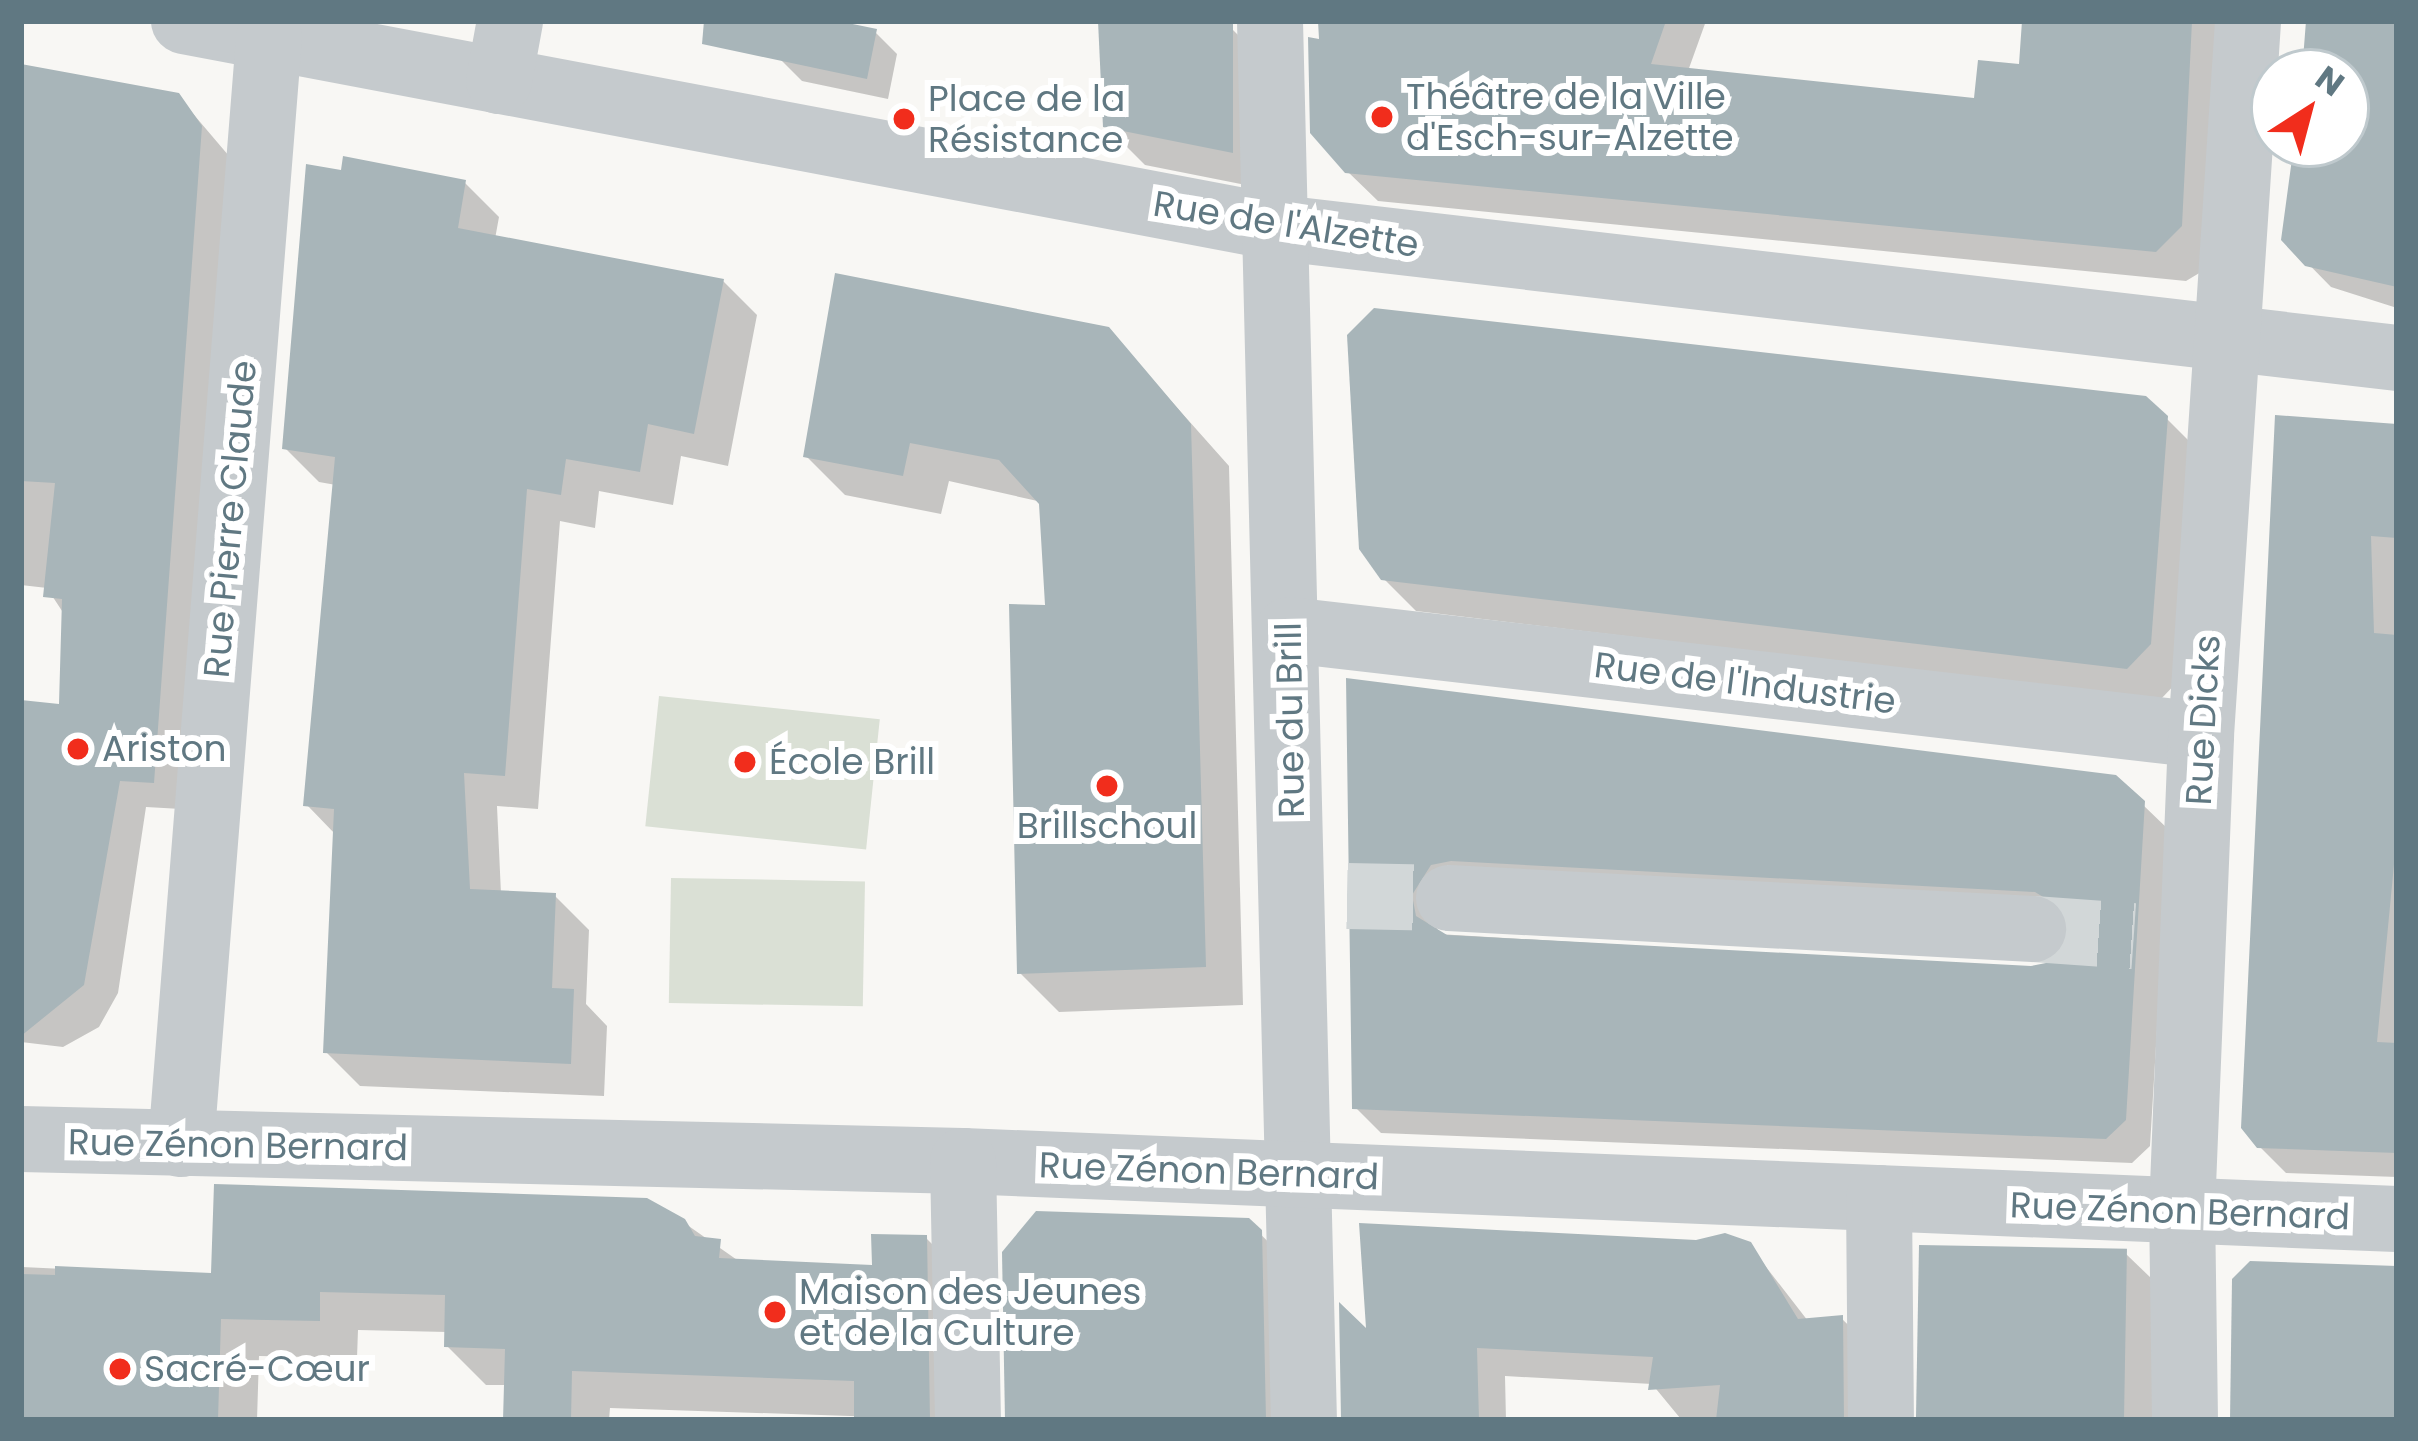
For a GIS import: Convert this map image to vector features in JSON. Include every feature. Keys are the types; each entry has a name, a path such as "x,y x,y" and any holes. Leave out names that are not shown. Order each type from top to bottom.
{"street":[{"name":"Rue de l'Alzette","path":"184,21 268,37 504,51 1280,228 2397,358"},
{"name":"Rue du Brill","path":"1270,21 1289,630 1320,895 1298,1174 1304,1420"},
{"name":"Rue Dicks","path":"2185,1420 2182,1210 2163,937 2201,735 2248,21"},
{"name":"Rue Pierre Claude","path":"181,1144 268,37"},
{"name":"Rue de l'Industrie","path":"1289,630 2201,735"},
{"path":"1449,898 2033,929"},
{"name":"Rue Zénon Bernard","path":"21,1139 963,1161 2397,1220"},
{"path":"963,1161 968,1420"},
{"path":"1879,1198 1881,1420"}],"shaded area":[{"path":"659,696 880,719 866,849 645,826"},
{"path":"671,878 865,881 863,1006 669,1003"}],"building":[{"path":"704,21 838,21 877,29 867,79 702,44"},
{"path":"1098,21 1233,22 1233,153 1103,127"},
{"path":"1318,21 1666,21 1651,64 1974,98 1978,60 2019,64 2022,21 2192,21 2182,226 2156,252 1345,173 1310,133 1308,37 1319,39"},
{"path":"2306,21 2397,21 2397,287 2305,266 2281,240 2291,168 2370,168 2370,48 2304,48"},
{"path":"21,64 179,93 202,126 154,783 120,781 84,985 21,1036 21,700 59,704 62,599 43,597 55,483 21,481"},
{"path":"343,156 466,180 458,228 724,279 694,434 648,424 640,472 566,459 561,495 527,489 505,776 464,773 470,889 556,893 552,988 574,989 571,1064 323,1053 334,809 303,806 335,457 282,449 306,164 341,170"},
{"name":"Brillschoul","path":"835,273 1109,327 1191,424 1206,967 1017,974 1009,604 1045,605 1039,504 999,460 910,443 903,476 803,457"},
{"path":"1374,308 2146,396 2168,416 2151,644 2127,669 1381,580 1359,549 1347,335"},
{"path":"2275,415 2397,424 2397,538 2371,536 2374,633 2397,635 2397,833 2377,1042 2397,1043 2397,1153 2257,1148 2241,1128"},
{"path":"1346,678 2116,775 2145,801 2126,1120 2106,1139 1352,1109","holes":["1451,861 2035,892 2066,911 2070,932 2051,962 2031,966 1447,935 1416,916 1412,895 1431,865"]},
{"path":"214,1184 647,1198 685,1219 695,1236 721,1239 719,1258 872,1265 871,1234 927,1235 930,1420 854,1420 854,1381 572,1371 571,1420 503,1420 505,1349 444,1347 445,1295 320,1292 320,1321 221,1319 218,1420 21,1420 21,1274 55,1275 55,1266 211,1273"},
{"path":"1036,1211 1249,1218 1262,1230 1266,1420 1005,1420 1002,1252"},
{"path":"1359,1223 1696,1240 1725,1233 1751,1242 1798,1319 1843,1315 1844,1420 1716,1420 1720,1385 1648,1390 1653,1357 1477,1348 1479,1420 1341,1420 1339,1302 1366,1328"},
{"path":"1919,1245 2127,1249 2124,1420 1916,1420"},
{"path":"2250,1261 2397,1266 2397,1420 2230,1420 2232,1279"}],"tunnel":[{"path":"1347,896 1449,898"},
{"path":"2033,929 2134,936"}],"place":[{"name":"Théâtre de la Ville d'Esch-sur-Alzette","path":"1382,117"},
{"name":"Place de la Résistance","path":"904,119"},
{"name":"Ariston","path":"78,749"},
{"name":"École Brill","path":"745,762"},
{"name":"Brillschoul","path":"1107,786"},
{"name":"Maison des Jeunes et de la Culture","path":"775,1312"},
{"name":"Sacré-Cœur","path":"120,1369"}]}
